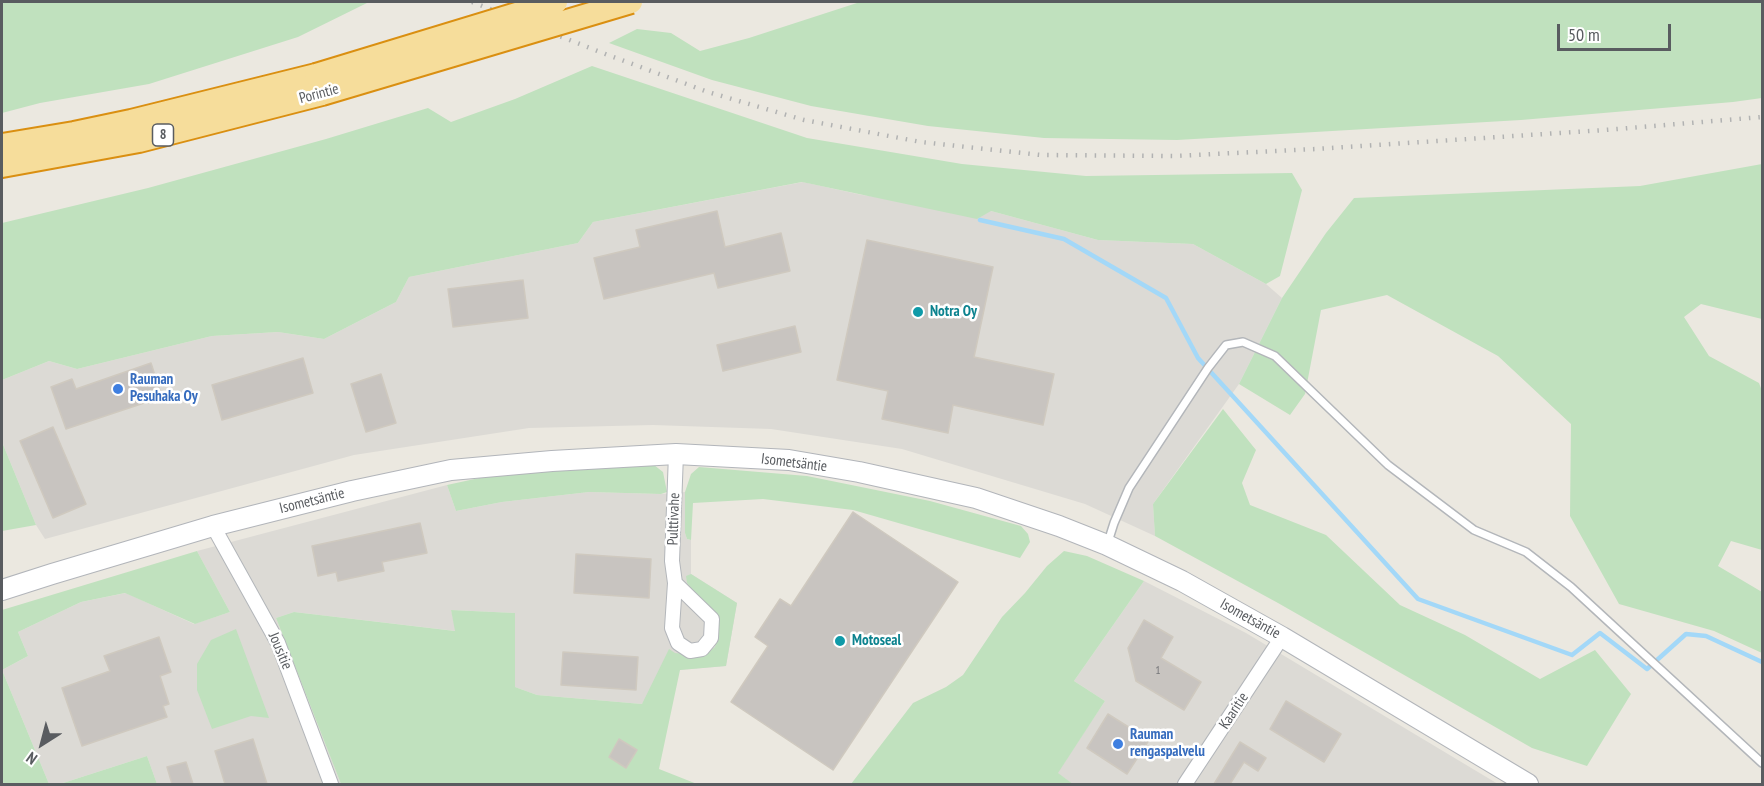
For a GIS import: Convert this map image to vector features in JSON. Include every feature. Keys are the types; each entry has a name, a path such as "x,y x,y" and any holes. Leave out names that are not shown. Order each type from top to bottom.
{"highway":[{"name":"Porintie","path":"2,166 139,141 319,85 556,2"},
{"name":"Porintie","path":"2,145 319,85 631,2"}],"main road":[{"name":"Isometsäntie","path":"2,590 213,526 352,491 452,470 552,460 676,454 789,460 860,472 976,498 1107,545 1182,581 1282,637 1528,784"}],"street":[{"name":"Pulttivahe","path":"675,584 712,619 711,638 702,649 690,651 678,643 672,628 675,584 672,561 676,454"},
{"name":"Jousitie","path":"213,526 278,643 331,784"},
{"name":"Kaaritie","path":"1185,784 1282,637"}],"lane":[{"path":"1107,545 1129,488 1208,368 1226,345 1243,342 1275,356 1388,465 1474,530 1526,552 1571,587 1762,763"}],"shaded area":[{"path":"803,182 862,195 991,211 1098,240 1193,244 1266,284 1282,298 1239,384 1153,504 1155,536 1085,504 902,449 771,429 653,425 529,428 354,455 45,539 36,525 2,442 2,380 49,361 77,369 212,336 278,332 324,339 396,302 409,277 578,243 593,222"},
{"path":"447,485 456,511 502,502 589,492 661,494 685,492 685,533 687,539 691,540 691,574 737,603 726,666 680,670 642,704 537,695 515,687 515,613 451,610 456,631 294,612 276,618 341,784 157,784 147,756 60,784 49,784 2,670 28,656 18,632 81,602 126,593 194,624 230,612 197,551"},
{"path":"1144,581 1246,633 1498,784 1073,784 1057,773 1105,701 1074,681"}],"green space":[{"path":"2,2 369,2 298,37 149,84 40,103 2,113"},
{"path":"860,2 1762,2 1762,98 1521,120 1177,140 1044,138 928,126 811,106 712,80 609,43 637,29 671,33 700,51 749,38"},
{"path":"592,66 807,138 962,164 1086,176 1292,173 1302,190 1280,276 1266,284 1193,244 1098,240 991,211 977,219 802,182 593,222 578,243 409,277 396,302 324,339 278,332 212,336 77,369 49,361 2,380 2,223 148,188 428,108 451,122 515,99"},
{"path":"1762,164 1762,319 1701,304 1684,317 1709,356 1759,383 1762,391 1762,550 1731,541 1718,566 1762,592 1762,653 1714,631 1619,604 1570,516 1571,424 1498,356 1387,295 1321,310 1305,394 1290,415 1239,384 1282,298 1326,233 1354,198 1640,186"},
{"path":"1223,409 1256,450 1242,483 1250,505 1326,535 1400,605 1465,635 1540,679 1595,650 1631,694 1587,766 1532,748 1278,603 1155,536 1153,504"},
{"path":"2,442 36,525 2,531"},
{"path":"654,465 663,472 667,492 661,494 589,492 502,502 456,511 447,485 493,475 556,469"},
{"path":"699,467 807,476 930,501 1021,526 1028,534 1030,542 1020,558 853,510 763,499 693,503 691,540 687,539 685,533 685,492 691,474"},
{"path":"197,551 230,612 195,624 125,593 81,602 18,632 28,656 2,670 2,610"},
{"path":"1064,551 1087,556 1144,581 1074,681 1105,701 1058,773 1073,784 851,784 913,703 946,687 963,675 1002,617 1047,566"},
{"path":"691,574 737,603 726,666 680,670 659,769 697,784 341,784 276,618 294,612 455,631 451,610 515,613 515,687 537,695 642,704 669,649 675,653 694,655 708,653 715,647 719,631 717,619 687,583 686,576"},
{"path":"236,629 269,718 251,716 212,729 197,690 197,664 211,640"},
{"path":"2,670 49,784 2,784"},
{"path":"147,756 157,784 60,784"}],"building":[{"path":"717,211 725,247 781,233 790,271 718,288 714,273 604,299 594,258 640,247 636,230"},
{"name":"Notra Oy","path":"867,240 993,267 974,357 1054,374 1043,425 953,405 948,433 882,419 888,391 837,380"},
{"path":"523,280 528,318 453,327 448,289"},
{"path":"795,326 801,352 723,371 717,345"},
{"path":"303,358 313,393 222,420 212,385"},
{"path":"151,363 162,397 66,429 51,387 72,379 76,389"},
{"path":"381,374 396,423 366,432 351,384"},
{"path":"53,427 86,504 53,518 20,441"},
{"name":"Motoseal","path":"853,512 958,582 833,770 731,702 768,646 755,637 780,599 791,606"},
{"path":"420,523 427,553 382,562 384,571 338,581 336,572 318,576 312,546"},
{"path":"576,554 651,559 649,598 574,593"},
{"path":"1144,620 1173,637 1161,658 1201,682 1184,710 1136,681 1128,648"},
{"path":"159,637 171,672 160,676 169,704 163,706 167,717 82,746 62,688 110,671 104,656"},
{"path":"563,652 638,657 636,690 561,685"},
{"path":"1286,701 1341,734 1324,762 1270,729"},
{"name":"Rauman rengaspalvelu","path":"1108,714 1149,740 1127,774 1087,748"},
{"path":"253,739 267,784 225,784 215,751"},
{"path":"619,739 637,750 626,768 609,757"},
{"path":"1240,742 1266,758 1258,771 1244,762 1230,784 1214,784"},
{"path":"186,762 193,784 172,784 167,767"}],"waterway":[{"path":"980,220 1064,239 1166,298 1198,358 1418,599 1572,655 1600,633 1647,669 1686,634 1706,636 1762,662"}],"railway":[{"path":"472,2 708,92 804,120 921,142 1041,155 1174,156 1316,149 1762,117"}],"place":[{"name":"Notra Oy","path":"918,312"},
{"name":"Rauman Pesuhaka Oy","path":"118,389"},
{"name":"Motoseal","path":"840,641"},
{"name":"Rauman rengaspalvelu","path":"1118,744"}]}
